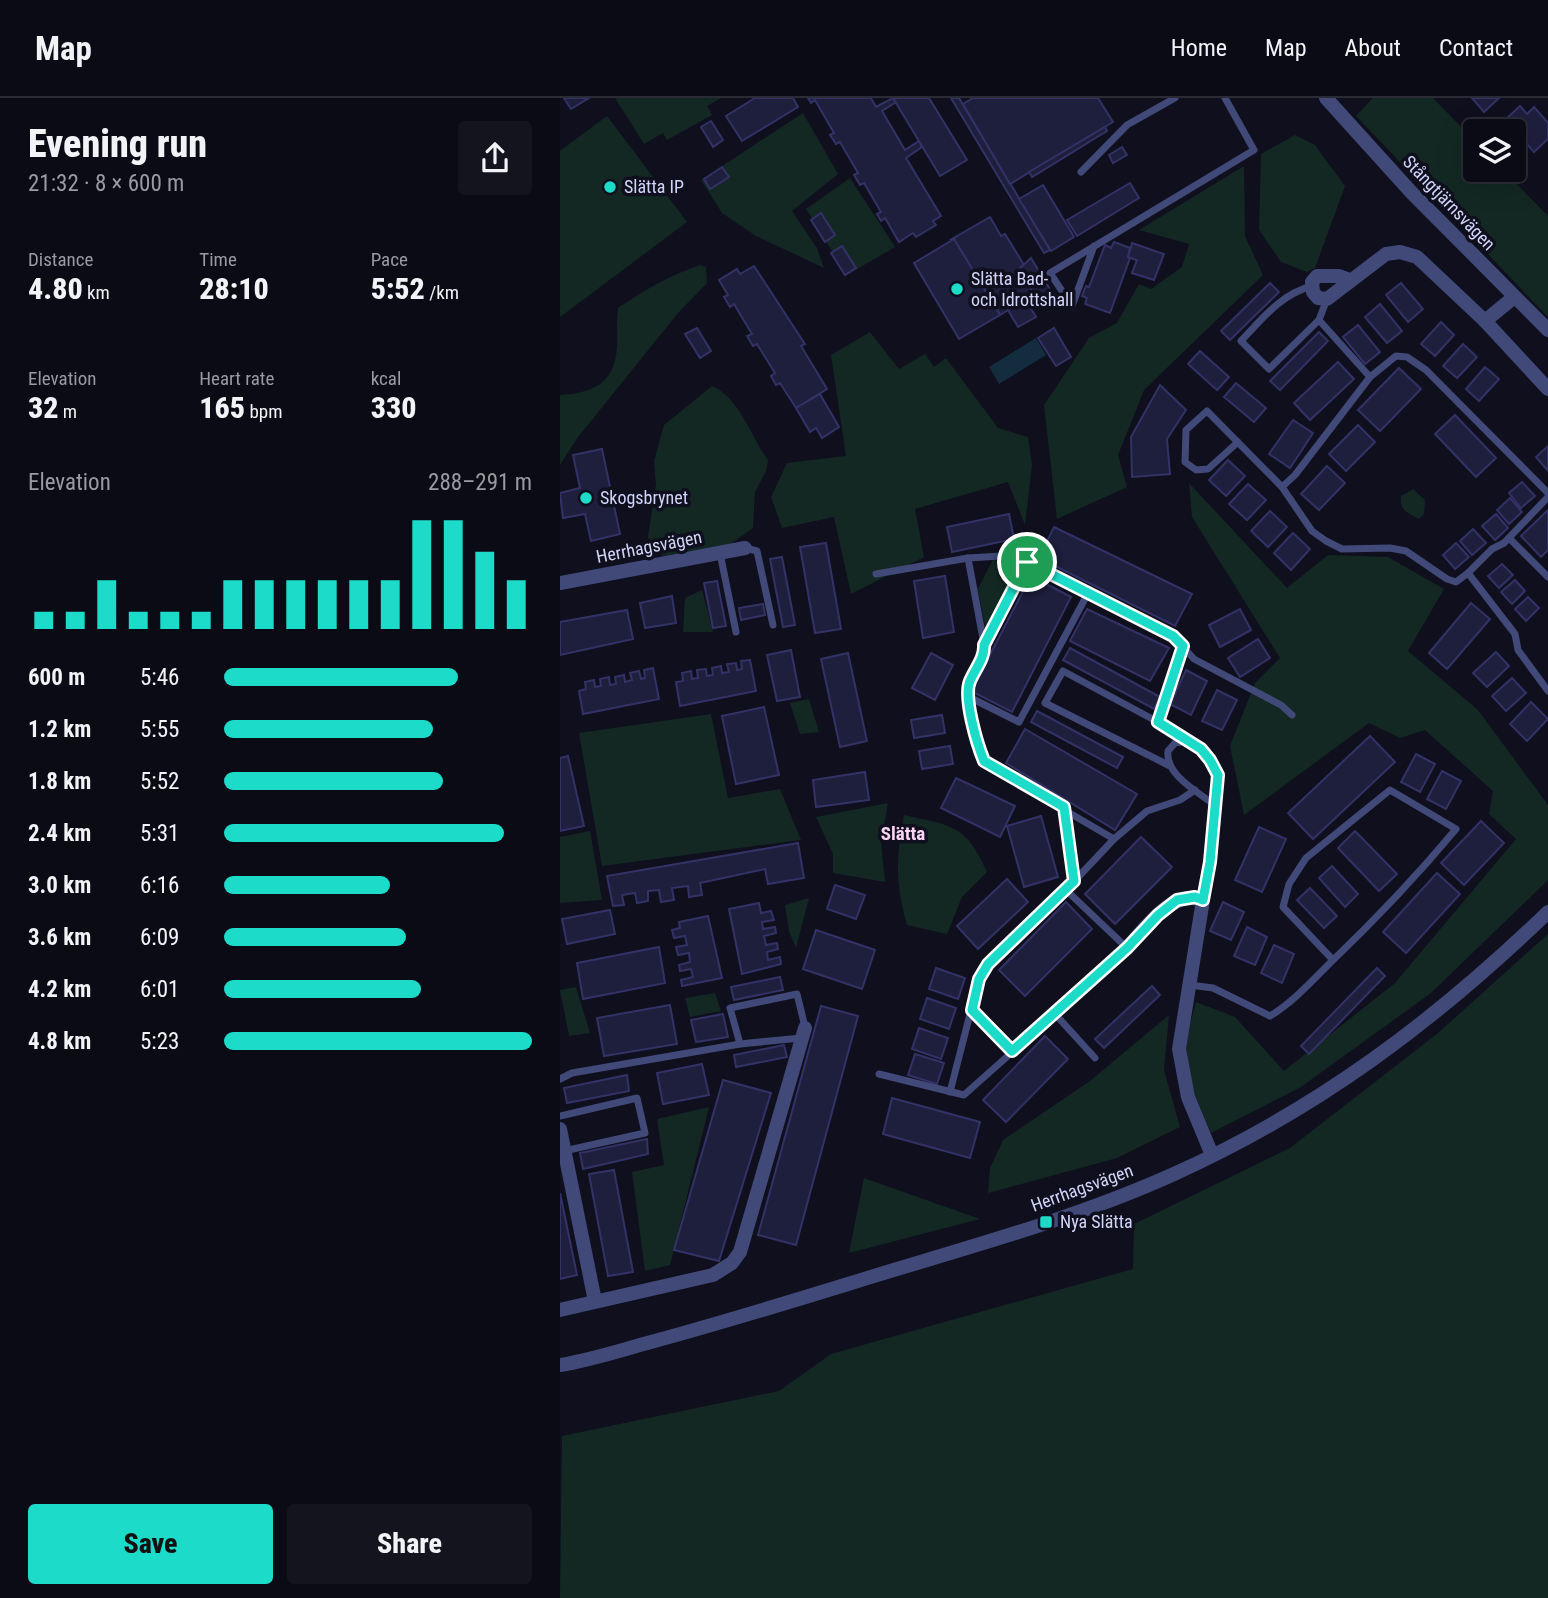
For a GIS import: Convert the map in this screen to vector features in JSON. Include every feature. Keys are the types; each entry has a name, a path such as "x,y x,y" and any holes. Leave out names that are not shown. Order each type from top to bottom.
{"street":[{"name":"Stångtjärnsvägen","path":"1335,101 1411,192 1513,298 1548,330"},
{"path":"1350,281 1326,274 1317,275 1312,286 1318,298 1327,299 1386,254 1400,252 1417,257 1485,321 1548,389"},
{"path":"1485,321 1513,298"},
{"name":"Herrhagsvägen","path":"560,583 745,548"},
{"path":"1127,948 1158,915 1177,900 1195,897 1203,900 1179,1049 1188,1097 1212,1155"},
{"name":"Herrhagsvägen","path":"560,1365 696,1330 1046,1222 1136,1190 1212,1155 1323,1095 1394,1046 1467,986 1548,912"},
{"path":"560,1310 713,1275 732,1264 740,1252 803,1033"},
{"path":"560,1129 595,1301"}],"lane":[{"path":"1081,172 1127,125 1175,98"},
{"path":"1094,246 1072,306 1050,273 1094,246 1254,150 1225,98"},
{"path":"1312,286 1295,290 1285,297 1241,341 1269,369 1319,320 1327,299"},
{"path":"1319,320 1370,377"},
{"path":"1238,442 1208,469 1196,470 1185,462 1186,430 1207,411 1238,442 1282,487 1312,531 1326,541 1342,549 1390,548 1406,551 1455,582 1509,538 1548,495 1426,370 1407,356 1396,356 1370,377 1295,475 1282,487"},
{"path":"1509,538 1548,577"},
{"path":"745,548 757,551 773,625"},
{"path":"719,553 736,632"},
{"path":"876,574 968,558 1017,555 1087,595 1173,636 1194,659 1280,705 1292,715"},
{"path":"968,558 984,645 984,652 969,683 969,697 979,749 984,761 1114,839"},
{"path":"984,645 1027,562"},
{"path":"1468,573 1514,634 1518,650 1548,691"},
{"path":"969,697 1020,722 1087,595"},
{"path":"1158,722 1183,646"},
{"path":"1203,900 1210,862 1218,775 1210,760 1158,722 1063,671 1045,703 1168,765 1215,805"},
{"path":"1168,765 1168,751 1171,746 1187,741"},
{"path":"950,1092 979,979 988,964 1066,890 1114,839 1147,811 1180,800 1195,790"},
{"path":"1189,985 1213,988 1270,1016 1285,1007 1410,885 1456,829 1390,790 1306,858 1289,884 1283,908 1333,960"},
{"path":"1064,807 1074,881"},
{"path":"879,1073 964,1095 1127,948 1066,890"},
{"path":"560,1079 572,1073 740,1044 803,1033 797,994 730,1008 740,1044"},
{"path":"972,1010 1012,1051"},
{"path":"1055,1014 1094,1058"},
{"path":"560,1116 637,1098 645,1133 565,1151"}],"green space":[{"path":"615,98 721,98 707,106 712,115 667,140 663,133 644,144"},
{"path":"1373,98 1433,98 1463,129 1463,182 1515,182 1548,216 1548,317 1356,116"},
{"path":"803,113 838,174 792,211 817,248 824,268 756,236 722,213 701,180"},
{"name":"Slätta IP","path":"607,116 687,222 560,317 560,151"},
{"path":"1295,135 1315,145 1345,186 1315,268 1307,272 1281,262 1259,230 1261,154"},
{"path":"1244,166 1245,236 1263,275 1144,390 1118,455 1127,487 1057,519 1044,405 1089,338 1117,323 1139,284 1151,289 1182,267 1189,244 1139,230"},
{"path":"850,178 895,247 847,275 806,209"},
{"path":"700,265 706,267 707,283 678,313 578,437 560,465 560,395 592,389 607,378 615,360 618,308 678,273"},
{"path":"870,332 899,369 925,354 934,367 946,358 998,428 1028,437 1032,465 1025,525 1008,482 915,509 924,557 851,594 834,517 782,528 771,497 787,463 846,456 831,355"},
{"path":"712,386 730,399 738,409 768,460 766,471 755,492 753,528 729,545 663,556 653,549 648,537 656,485 654,461 664,425"},
{"path":"1189,483 1287,588 1328,555 1388,557 1444,589 1408,651 1478,710 1548,805 1548,880 1431,993 1301,1087 1211,1133 1188,1069 1187,1041 1196,1002 1235,1017 1284,1071 1395,983 1516,839 1489,814 1493,791 1425,730 1400,738 1369,723 1244,815 1230,746 1255,683 1280,658 1192,517"},
{"path":"1413,489 1425,500 1424,514 1419,519 1401,505 1401,496"},
{"path":"993,559 1016,571 986,630 978,589"},
{"path":"702,590 713,632 683,632 685,598"},
{"path":"809,699 819,732 800,734 790,703"},
{"path":"711,714 728,798 780,789 801,840 602,866 579,733"},
{"path":"888,803 881,842 885,882 833,873 833,854 816,817"},
{"path":"904,815 956,830 972,844 987,872 962,897 947,934 907,925 898,870"},
{"path":"590,831 602,900 560,903 560,837"},
{"path":"809,898 796,948 789,931 785,905"},
{"path":"1548,934 1548,1598 560,1598 562,1436 779,1391 831,1354 1133,1269 1134,1224 1290,1148 1438,1033"},
{"path":"576,987 590,1033 569,1036 560,990"},
{"path":"715,993 721,1011 690,1017 685,998"},
{"path":"1169,1015 1164,1070 1180,1127 1117,1158 988,1193 990,1168 1003,1140 1090,1081"},
{"path":"709,1107 670,1265 645,1271 632,1172 664,1165 657,1119"},
{"path":"864,1178 980,1219 849,1253"}],"water":[{"path":"1036,338 1046,355 999,384 989,367"}],"building":[{"path":"564,98 589,98 571,109"},
{"path":"755,98 793,98 798,107 742,141 726,116"},
{"path":"808,98 871,98 876,107 893,98 896,102 882,111 905,150 919,141 922,147 906,158 941,216 933,221 936,225 916,237 913,233 899,242 885,218 881,221 877,214 881,212 864,183 860,185 854,175 858,173 840,142 836,144 830,135 834,133 815,100 811,103"},
{"path":"893,98 929,98 967,160 940,176"},
{"path":"951,98 959,98 1050,250 1044,253"},
{"path":"973,98 1098,98 1113,122 1010,184 963,104"},
{"path":"1472,98 1499,98 1484,112"},
{"path":"1520,106 1527,114 1534,107 1548,123 1548,139 1534,152 1526,143 1526,119 1506,119"},
{"path":"711,121 723,140 713,147 701,127"},
{"path":"1105,127 1107,131 1032,177 1029,172"},
{"path":"1122,147 1127,155 1113,163 1109,155"},
{"path":"722,167 729,177 710,189 704,179"},
{"path":"1130,183 1139,198 1077,236 1067,220"},
{"path":"1043,185 1074,237 1051,251 1019,199"},
{"path":"821,213 835,235 825,242 811,220"},
{"path":"990,217 1001,236 1005,234 1024,265 1020,268 1035,294 1000,315 952,239"},
{"name":"Slätta Bad- och Idrottshall","path":"954,239 1000,315 959,339 914,263"},
{"path":"1114,242 1130,248 1130,258 1110,313 1085,304 1087,298 1082,296 1086,286 1089,287 1105,245 1111,248"},
{"path":"1132,243 1164,254 1154,280 1132,273 1137,260 1128,257"},
{"path":"842,246 856,268 845,275 831,253"},
{"path":"1031,258 1054,296 1039,305 1020,268"},
{"path":"754,266 805,344 801,346 827,389 796,408 780,383 776,385 771,376 775,373 757,344 753,346 747,336 752,334 734,304 730,307 724,297 728,295 719,280 737,269 740,274"},
{"path":"1270,283 1279,292 1230,340 1221,331"},
{"path":"1401,283 1423,309 1408,322 1386,295"},
{"path":"1033,295 1037,303 1030,307 1036,317 1018,327 1008,310"},
{"path":"1380,304 1402,331 1387,343 1365,317"},
{"path":"1441,322 1454,335 1435,356 1421,344"},
{"path":"1358,325 1380,352 1365,364 1343,337"},
{"path":"697,328 711,351 700,358 685,334"},
{"path":"1054,328 1071,357 1056,366 1038,338"},
{"path":"1319,332 1328,341 1280,390 1270,381"},
{"path":"1463,344 1477,357 1457,378 1443,366"},
{"path":"1200,351 1229,377 1217,390 1188,364"},
{"path":"1338,362 1354,379 1310,420 1294,403"},
{"path":"1485,367 1499,379 1479,401 1466,389"},
{"path":"1399,368 1421,389 1380,431 1358,410"},
{"path":"1236,383 1266,408 1254,422 1224,397"},
{"path":"1160,385 1186,410 1167,439 1170,474 1132,477 1131,437"},
{"path":"820,394 839,427 822,438 816,428 810,432 796,408"},
{"path":"1455,415 1496,458 1476,477 1435,434"},
{"path":"1293,420 1313,433 1290,468 1269,454"},
{"path":"1358,425 1375,442 1346,471 1329,454"},
{"path":"1548,446 1548,471 1536,457"},
{"name":"Skogsbrynet","path":"602,449 620,534 591,541 585,514 563,518 560,493 580,488 573,455"},
{"path":"1228,460 1245,476 1226,496 1209,480"},
{"path":"1327,466 1345,483 1319,510 1301,494"},
{"path":"1522,482 1535,496 1521,508 1509,493"},
{"path":"1248,484 1266,500 1247,520 1229,504"},
{"path":"1510,498 1522,512 1509,524 1497,510"},
{"path":"1548,510 1548,550 1541,557 1521,536"},
{"path":"1270,511 1287,527 1268,547 1251,531"},
{"path":"1009,514 1014,539 952,552 947,527"},
{"path":"1496,514 1508,528 1495,540 1482,526"},
{"path":"1054,527 1192,594 1175,626 1039,558"},
{"path":"1473,529 1486,543 1472,555 1460,541"},
{"path":"1293,533 1310,549 1291,570 1274,553"},
{"path":"826,543 841,629 815,633 800,547"},
{"path":"1456,543 1469,557 1455,569 1443,555"},
{"path":"782,557 795,625 783,627 770,559"},
{"path":"1502,564 1513,575 1499,588 1488,576"},
{"path":"945,576 954,632 923,638 914,581"},
{"path":"1031,576 1071,597 1012,712 971,691"},
{"path":"1515,580 1525,591 1512,604 1501,592"},
{"path":"717,581 726,626 713,628 704,583"},
{"path":"672,596 676,623 645,628 640,603"},
{"path":"1528,597 1539,608 1526,621 1515,609"},
{"path":"1471,603 1490,619 1447,669 1429,653"},
{"path":"763,604 765,615 741,620 739,608"},
{"path":"1087,609 1169,648 1150,681 1070,641"},
{"path":"1240,609 1251,630 1220,647 1209,625"},
{"path":"627,610 633,639 560,655 560,622"},
{"path":"1258,639 1270,658 1240,677 1228,658"},
{"path":"1070,648 1160,697 1154,709 1063,660"},
{"path":"791,650 800,697 777,701 767,655"},
{"path":"1496,652 1509,666 1487,687 1473,673"},
{"path":"848,653 867,741 840,747 821,659"},
{"path":"931,653 953,665 935,700 912,688"},
{"path":"750,660 756,691 680,706 676,682 683,681 682,673 691,671 692,679 698,678 697,670 706,669 707,676 713,675 712,668 721,666 722,673 729,672 727,664 736,663 737,670 742,669 741,661"},
{"path":"653,668 659,699 583,714 579,691 586,689 585,682 594,680 595,687 601,686 600,679 609,677 610,685 616,684 615,677 624,675 625,682 632,680 630,673 639,671 641,679 645,678 644,670"},
{"path":"1186,670 1207,681 1191,715 1170,704"},
{"path":"1512,678 1526,693 1506,711 1492,696"},
{"path":"1217,690 1237,700 1222,730 1202,721"},
{"path":"1531,702 1548,719 1527,741 1510,724"},
{"path":"764,707 779,775 736,784 722,716"},
{"path":"1037,711 1123,757 1117,768 1031,722"},
{"path":"942,715 945,733 914,738 911,720"},
{"path":"1025,729 1137,794 1115,830 1006,763"},
{"path":"1370,736 1395,762 1313,839 1288,813"},
{"path":"950,746 953,764 922,769 919,751"},
{"path":"1416,754 1435,764 1420,792 1401,782"},
{"path":"568,756 584,826 560,831 560,758"},
{"path":"1442,771 1461,781 1446,809 1427,799"},
{"path":"865,772 869,800 816,807 813,780"},
{"path":"956,778 1015,806 1000,837 941,808"},
{"path":"1041,816 1058,877 1024,887 1007,826"},
{"path":"1481,821 1504,843 1464,885 1441,863"},
{"path":"1259,827 1286,839 1262,892 1235,880"},
{"path":"1355,831 1397,874 1379,891 1338,848"},
{"path":"1141,837 1172,867 1115,924 1085,894"},
{"path":"798,843 804,878 768,884 765,869 700,883 702,895 689,897 688,886 672,888 674,900 661,902 659,890 648,891 648,901 637,903 635,893 622,895 624,905 613,906 607,876"},
{"path":"1332,866 1358,894 1345,907 1319,878"},
{"path":"1437,873 1460,894 1406,953 1383,932"},
{"path":"1007,879 1028,902 978,949 957,926"},
{"path":"835,885 865,895 856,919 827,909"},
{"path":"1310,888 1337,916 1324,928 1297,900"},
{"path":"1066,902 1092,929 1025,996 999,970"},
{"path":"1223,902 1244,912 1231,940 1210,931"},
{"path":"759,903 761,913 771,911 774,920 762,922 763,929 775,927 776,933 764,936 766,945 777,943 778,949 767,952 768,960 780,957 781,964 742,974 729,909"},
{"path":"610,910 615,934 567,944 562,919"},
{"path":"708,916 722,978 682,986 681,980 693,977 691,969 680,971 679,965 690,962 689,953 678,955 676,947 687,945 685,936 674,938 672,930 680,928 679,922"},
{"path":"1247,927 1267,937 1255,965 1234,956"},
{"path":"816,930 875,950 862,989 803,969"},
{"path":"1274,945 1294,954 1282,983 1261,973"},
{"path":"659,947 665,983 583,999 577,963"},
{"path":"936,968 965,978 958,999 929,989"},
{"path":"1377,968 1385,976 1309,1054 1301,1046"},
{"path":"780,977 783,990 734,1000 731,987"},
{"path":"1152,986 1160,995 1104,1048 1095,1039"},
{"path":"927,998 956,1008 949,1029 920,1019"},
{"path":"670,1005 677,1044 604,1056 597,1018"},
{"path":"821,1006 858,1016 796,1245 758,1235"},
{"path":"723,1014 728,1037 696,1042 691,1020"},
{"path":"919,1028 948,1038 941,1059 912,1049"},
{"path":"1045,1036 1068,1059 1006,1122 983,1100"},
{"path":"784,1045 787,1057 736,1067 734,1055"},
{"path":"915,1054 944,1063 937,1084 908,1075"},
{"path":"702,1064 709,1095 663,1104 657,1073"},
{"path":"627,1075 629,1091 567,1103 564,1088"},
{"path":"723,1080 771,1093 719,1261 674,1250"},
{"path":"892,1098 980,1122 970,1158 883,1134"},
{"path":"647,1139 648,1154 583,1169 580,1153"},
{"path":"614,1170 633,1272 608,1276 589,1174"},
{"path":"560,1193 577,1275 560,1279"}],"place":[{"name":"Slätta IP","path":"610,187"},
{"name":"Slätta Bad- och Idrottshall","path":"957,289"},
{"name":"Skogsbrynet","path":"586,498"},
{"name":"Nya Slätta","path":"1046,1222"}],"district":[{"name":"Slätta","path":"903,833"}],"route":[{"path":"1027,562 1087,595 1173,636 1183,646 1158,722 1201,749 1218,775 1218,791 1203,900 1195,897 1177,900 1158,915 1127,948 1012,1051 972,1010 979,979 988,964 1074,881 1064,807 984,761 979,749 969,697 969,683 984,652 984,645 1027,562"}]}
